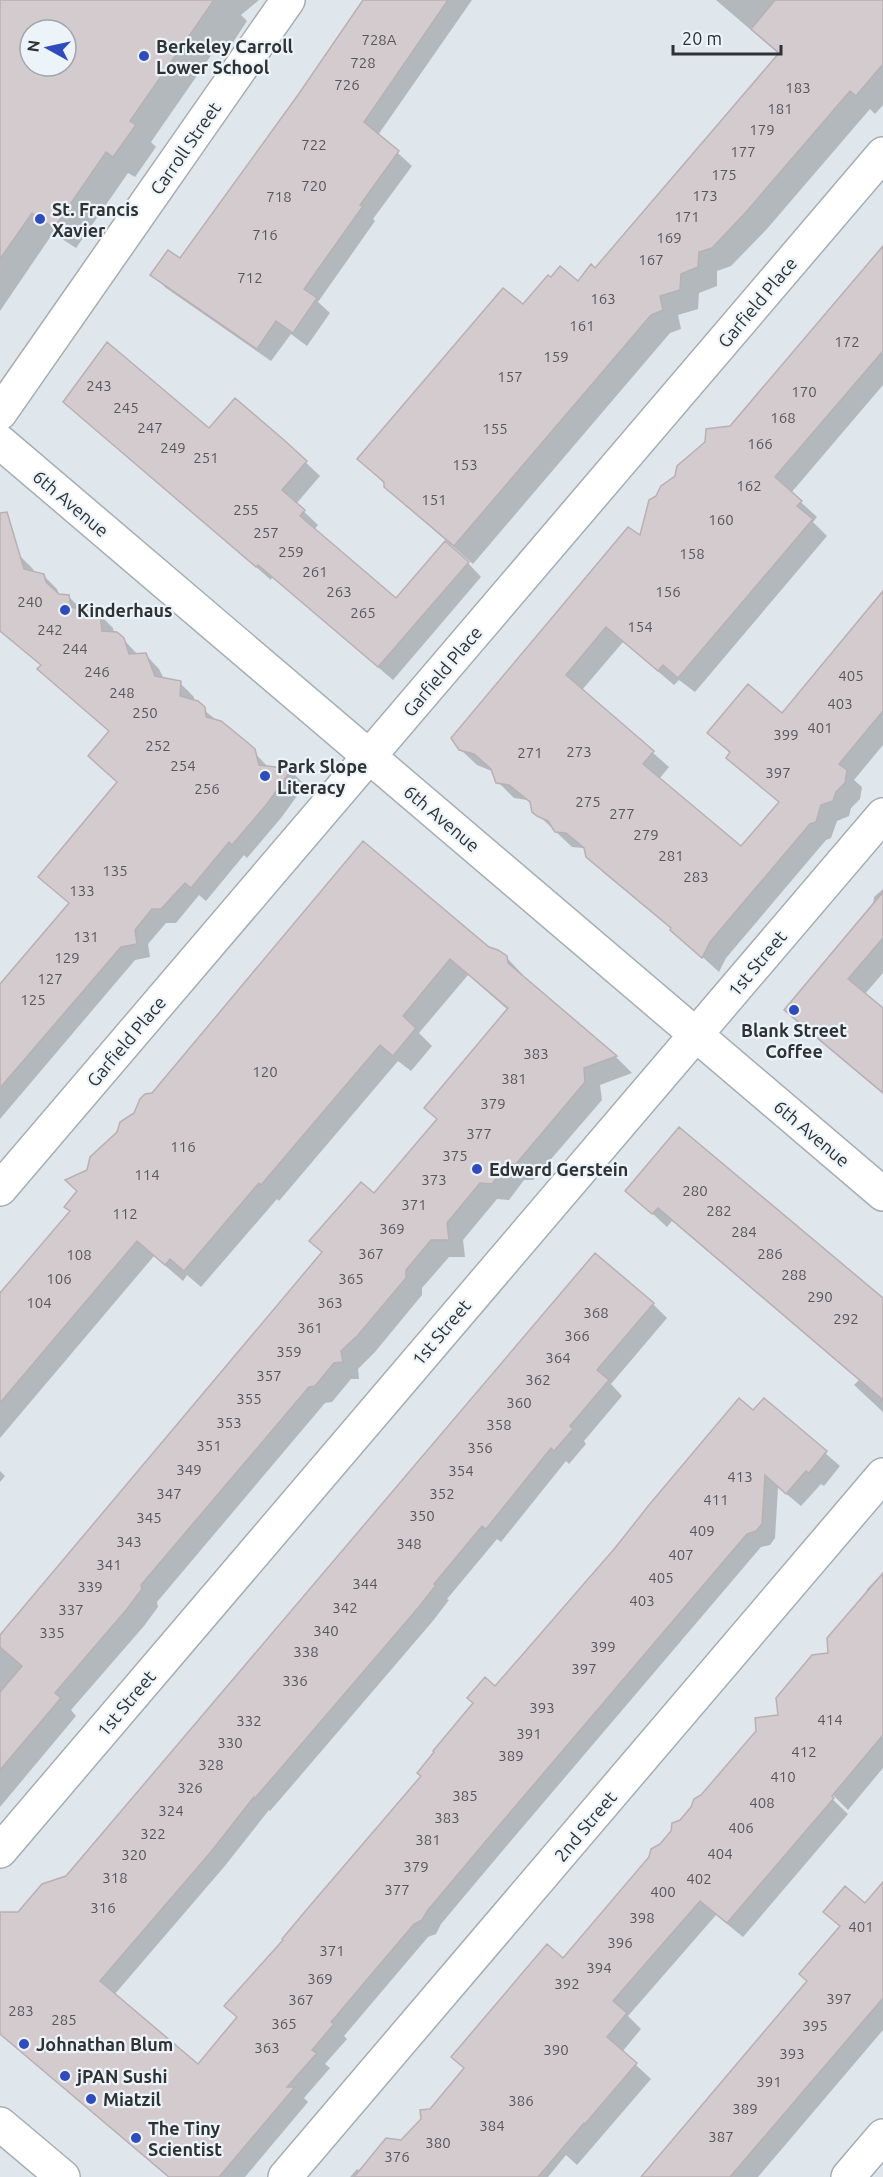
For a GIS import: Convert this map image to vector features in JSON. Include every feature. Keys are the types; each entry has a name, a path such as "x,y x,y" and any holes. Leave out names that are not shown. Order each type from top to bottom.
{"street":[{"name":"Carroll Street","path":"0,413 288,0"},
{"name":"Garfield Place","path":"0,1189 883,154"},
{"name":"6th Avenue","path":"0,442 883,1194"},
{"name":"1st Street","path":"0,1851 883,814"},
{"name":"2nd Street","path":"285,2177 883,1474"},
{"path":"0,2124 63,2177"},
{"path":"848,2177 883,2136"}],"building":[{"name":"St. Francis Xavier","path":"0,0 214,0 130,121 136,125 113,157 106,152 54,228 32,213 0,259"},
{"path":"363,0 448,0 364,122 399,151 304,289 317,298 293,333 276,321 257,349 150,275 168,250 180,258 298,95"},
{"path":"775,0 883,0 883,64 856,96 850,91 747,211 712,248 699,252 698,267 681,274 680,290 660,296 663,310 651,315 454,546 384,487 384,482 357,459 503,288 523,304 548,275 551,277 560,266 578,281 591,264 595,268 779,53 751,29"},
{"path":"883,246 883,351 775,477 802,501 797,506 813,519 678,678 663,665 658,671 606,627 566,675 654,751 643,764 741,846 779,802 726,758 730,752 707,733 748,684 782,713 883,591 883,711 839,764 847,770 845,783 836,792 833,801 821,805 816,822 810,824 710,942 702,958 670,930 671,928 586,857 584,848 566,833 555,832 548,821 532,812 530,802 509,785 496,783 491,769 474,754 459,750 451,738 628,527 640,535 649,500 656,496 661,486 675,476 677,466 705,442 706,429 730,426"},
{"path":"107,342 209,428 235,398 284,440 307,461 282,490 305,510 300,516 396,598 445,541 469,562 378,667 258,565 256,567 63,402"},
{"path":"7,512 24,569 44,574 46,582 59,594 69,595 71,607 100,613 102,631 117,632 124,638 129,654 146,653 155,676 181,681 180,696 198,701 205,707 206,717 221,721 247,742 255,749 259,765 292,769 267,804 232,845 229,842 191,888 185,883 161,909 152,909 135,930 137,944 121,947 0,1088 0,984 69,903 38,877 117,782 88,756 109,731 37,669 41,665 0,631 0,513"},
{"path":"363,841 489,947 507,956 508,963 617,1056 584,1068 585,1082 516,1164 507,1164 492,1184 480,1183 447,1223 449,1240 431,1240 406,1270 406,1278 358,1335 341,1351 343,1362 334,1363 315,1386 309,1387 141,1585 142,1589 127,1609 55,1693 61,1698 0,1770 0,1692 22,1666 0,1647 0,1635 322,1252 309,1241 361,1182 374,1193 437,1119 424,1108 508,1008 450,959 403,1016 416,1028 393,1056 380,1045 261,1185 259,1183 184,1271 170,1259 165,1265 137,1241 0,1403 0,1293 70,1211 64,1207 77,1191 65,1180 87,1170 90,1157 117,1132 120,1122 134,1113 140,1099 145,1094 152,1093"},
{"path":"883,892 883,938 848,979 883,1008 883,1093 784,1010"},
{"path":"679,1127 883,1298 883,1400 658,1208 652,1214 625,1191"},
{"path":"595,1253 654,1303 597,1370 609,1380 570,1426 573,1429 554,1451 551,1448 486,1529 482,1526 434,1584 436,1585 418,1608 254,1797 210,1853 100,1981 198,2064 237,2017 224,2006 283,1940 421,1776 417,1773 473,1703 467,1698 485,1677 495,1686 615,1548 739,1398 753,1410 764,1398 827,1451 809,1473 806,1471 786,1494 765,1475 762,1524 756,1531 747,1534 491,1835 422,1920 414,1924 331,2022 334,2024 312,2050 317,2053 287,2087 295,2087 219,2177 169,2177 0,2034 0,1912 18,1912 42,1884 66,1876"},
{"path":"883,1573 883,1735 832,1796 834,1798 727,1923 700,1901 613,2001 627,2013 607,2037 637,2063 585,2124 538,2177 354,2177 386,2138 401,2140 421,2119 420,2110 430,2109 464,2068 451,2057 547,1944 563,1958 649,1857 651,1849 660,1844 671,1831 672,1823 680,1820 691,1807 694,1799 701,1795 756,1731 755,1718 778,1715 776,1698 812,1655 828,1653 827,1638"},
{"path":"883,1882 883,1998 730,2177 641,2177 807,1981 799,1974 840,1926 823,1912 845,1886 865,1903"}],"place":[{"name":"Berkeley Carroll Lower School","path":"144,56"},
{"name":"St. Francis Xavier","path":"40,219"},
{"name":"Kinderhaus","path":"65,610"},
{"name":"Park Slope Literacy","path":"265,776"},
{"name":"Blank Street Coffee","path":"794,1010"},
{"name":"Edward Gerstein","path":"477,1169"},
{"name":"Johnathan Blum","path":"24,2044"},
{"name":"jPAN Sushi","path":"65,2076"},
{"name":"Miatzil","path":"91,2099"},
{"name":"The Tiny Scientist","path":"136,2138"}]}
